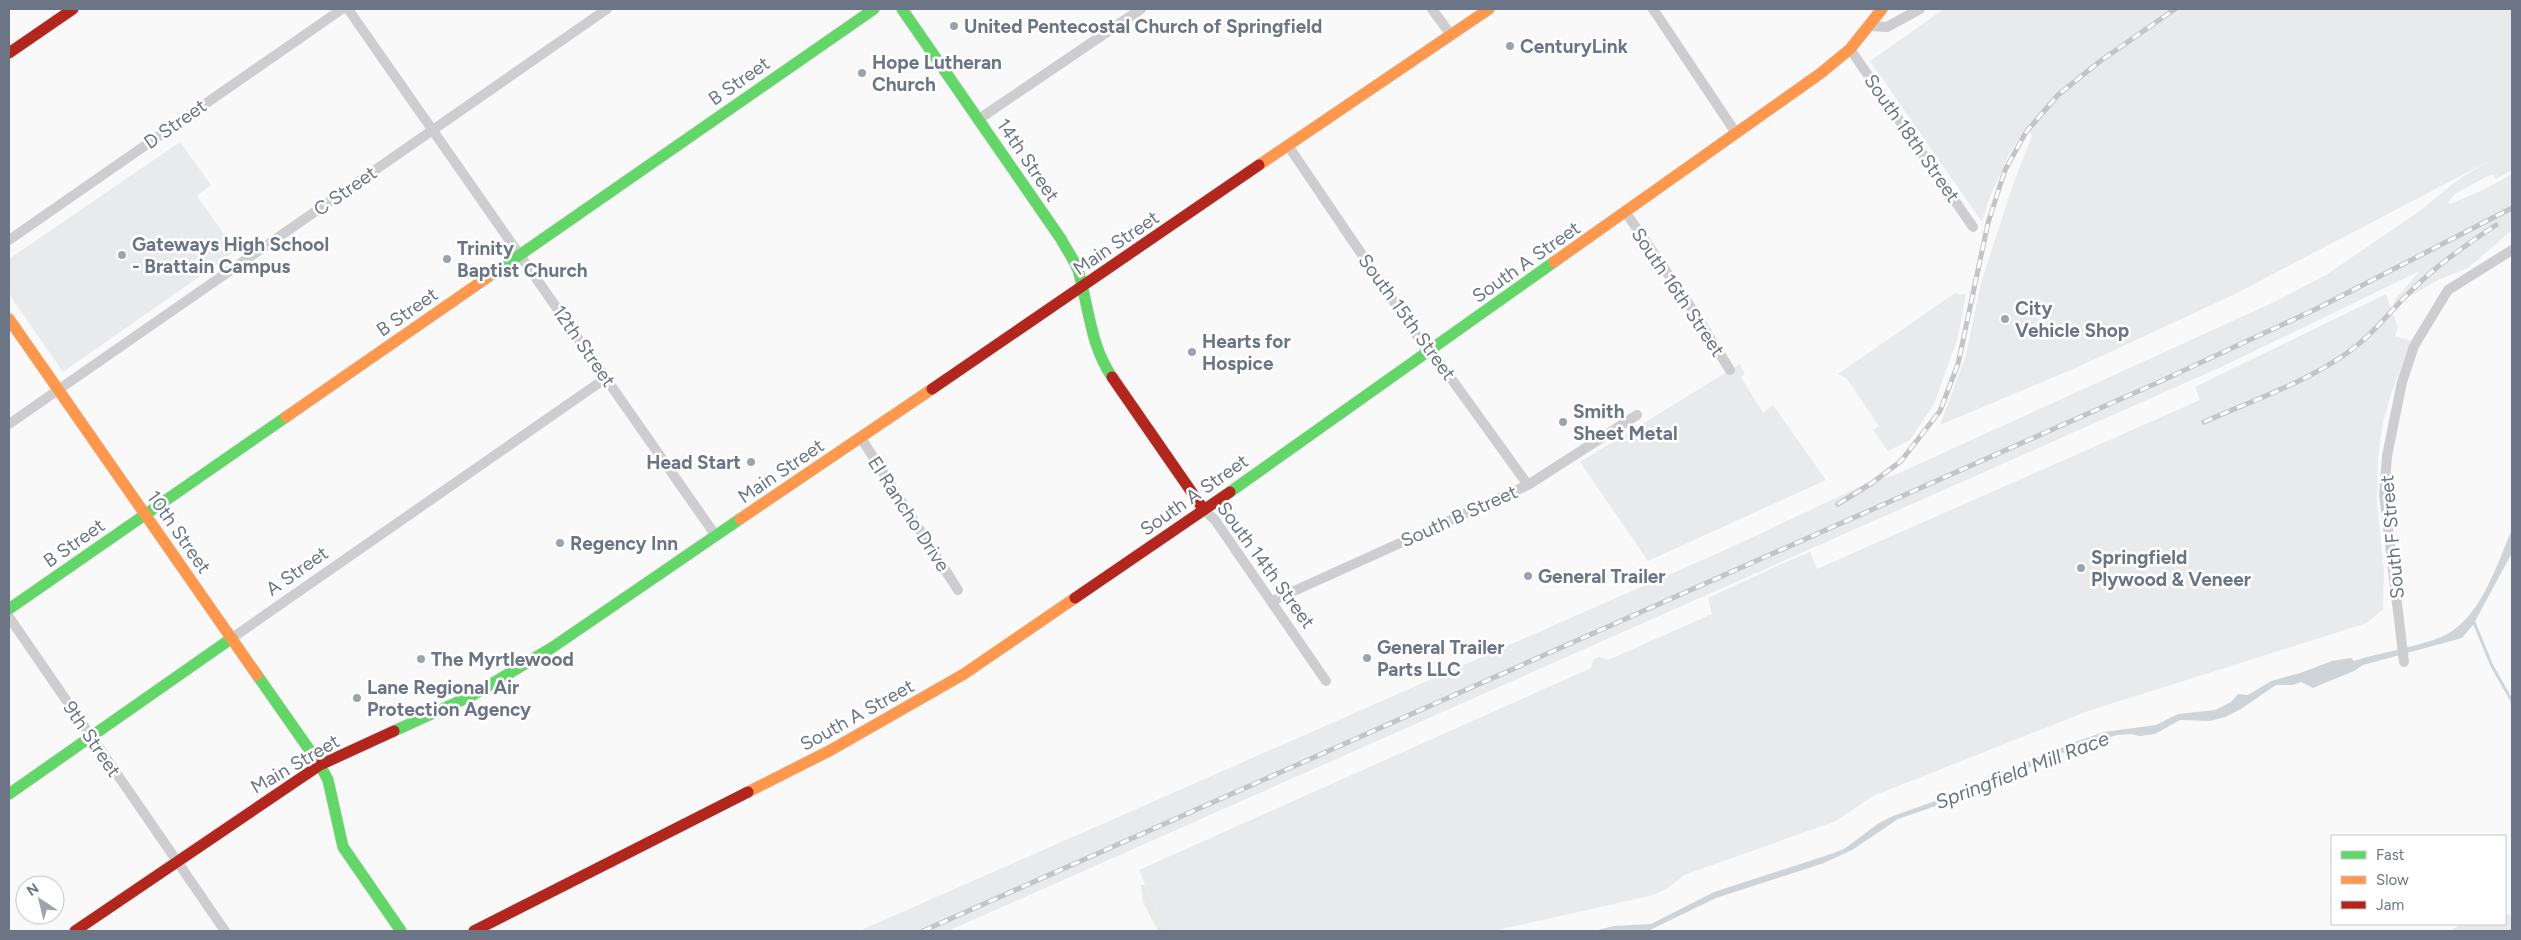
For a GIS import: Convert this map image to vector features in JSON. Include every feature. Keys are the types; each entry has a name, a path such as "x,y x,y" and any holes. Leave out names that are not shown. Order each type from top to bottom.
{"main road":[{"path":"9,53 73,9"},
{"name":"B Street","path":"9,609 874,9"},
{"name":"14th Street","path":"902,9 1061,239 1077,268 1083,286"},
{"name":"Main Street","path":"75,931 320,765 433,714 507,676 861,438 1489,9"},
{"name":"South A Street","path":"474,931 831,750 908,708 964,674 1204,510 1626,213 1821,73 1850,49 1882,9"},
{"name":"South 14th Street","path":"1083,286 1095,343 1104,365 1204,510"},
{"name":"10th Street","path":"9,319 320,765 328,780 343,847 401,931"},
{"name":"A Street","path":"9,794 232,638"}],"street":[{"name":"D Street","path":"9,240 342,9"},
{"name":"12th Street","path":"348,9 716,536"},
{"name":"C Street","path":"9,424 607,9"},
{"path":"979,120 1141,9"},
{"path":"1432,9 1451,35"},
{"path":"1653,9 1736,133"},
{"path":"1870,26 1887,27 1920,9"},
{"name":"South 18th Street","path":"1850,49 1973,227"},
{"name":"South 15th Street","path":"1289,147 1428,352 1446,370 1528,485"},
{"name":"South 16th Street","path":"1626,213 1688,303 1730,370"},
{"name":"South F Street","path":"2404,662 2384,494 2386,456 2402,382 2414,346 2448,290 2512,250"},
{"name":"A Street","path":"232,638 606,378"},
{"name":"South B Street","path":"1272,601 1528,485 1637,414"},
{"name":"El Rancho Drive","path":"861,438 958,590"},
{"name":"South 14th Street","path":"1204,510 1215,520 1326,681"},
{"name":"9th Street","path":"9,617 225,931"}],"shaded area":[{"path":"1944,9 2512,9 2512,170 2496,179 2493,174 2484,178 2455,194 2448,202 2450,204 2483,190 2512,174 2512,230 2468,268 2438,280 2393,306 2395,299 2420,271 2219,368 948,931 859,931 1734,546 1865,484 1897,474 2274,302 2326,275 2421,210 2459,179 2487,162 2235,294 2080,366 1940,425 1966,355 1981,283 2015,179 2032,136 2026,128 2009,154 1990,197 1982,222 1870,61"},
{"name":"Gateways High School - Brattain Campus","path":"180,142 211,185 197,196 236,251 63,372 9,294 9,259"},
{"path":"1955,293 1966,295 1957,340 1934,404 1910,440 1888,451 1873,430 1879,426 1847,379 1838,374"},
{"path":"2386,294 2398,328 2395,336 2411,341 2391,394 2383,422 2378,459 2377,501 2384,573 2383,609 2367,623 2088,711 1873,796 1836,821 1684,875 1668,888 1653,895 1494,931 1165,931 1139,870 1591,668 1594,659 1599,657 1608,660 1712,614 1708,598 1788,561 1810,552 1817,569 2200,400 2195,387"},
{"path":"1740,364 1745,374 1741,377 1763,413 1773,405 1826,480 1648,561 1580,462"},
{"path":"1141,885 1145,885 1165,931 1158,931 1143,902"},
{"path":"2506,914 2512,917 2512,931 2449,931 2460,925 2506,925"}],"water":[{"name":"Springfield Mill Race","path":"2512,529 2512,553 2473,625 2462,638 2363,665 2354,671 2313,688 2301,682 2293,685 2276,685 2241,709 2225,717 2210,721 2180,720 2155,734 2140,736 2131,734 2117,735 2067,751 1962,797 1898,819 1852,850 1824,863 1716,898 1648,931 1594,931 1614,926 1651,924 1714,892 1844,849 1879,823 1893,816 1938,800 2075,742 2104,732 2156,725 2178,714 2215,710 2231,702 2238,694 2248,695 2271,681 2332,661 2351,658 2354,661 2439,638 2453,630 2476,606 2493,576"}],"waterway":[{"path":"2473,620 2492,666 2512,701"}],"railway":[{"path":"1838,504 1872,483 1901,461 1940,411 1958,364 1988,223 2005,170 2026,132 2058,95 2099,62 2175,9"},
{"path":"923,931 2159,382 2316,309 2512,208"},
{"path":"2204,422 2277,391 2331,364 2365,339 2404,298 2442,263 2496,225"}],"traffic: fast":[{"path":"488,277 874,9"},
{"path":"902,9 1061,239 1072,258 1082,284 1094,339 1112,377"},
{"path":"1230,492 1554,262"},
{"path":"9,609 286,417"},
{"path":"394,731 473,695 553,647 740,519"},
{"path":"9,794 232,638"},
{"path":"257,675 320,765 328,780 343,847 401,931"}],"traffic: slow":[{"path":"1259,165 1489,9"},
{"path":"1554,262 1821,73 1850,49 1882,9"},
{"path":"286,417 488,277"},
{"path":"9,319 257,675"},
{"path":"740,519 932,389"},
{"path":"748,792 831,750 964,674 1075,598"}],"traffic: jam":[{"path":"9,53 73,9"},
{"path":"932,389 1259,165"},
{"path":"1112,377 1204,510"},
{"path":"1075,598 1230,492"},
{"path":"75,931 320,765 394,731"},
{"path":"474,931 748,792"}],"place":[{"name":"United Pentecostal Church of Springfield","path":"954,26"},
{"name":"CenturyLink","path":"1510,46"},
{"name":"Hope Lutheran Church","path":"862,73"},
{"name":"Gateways High School - Brattain Campus","path":"122,255"},
{"name":"Trinity Baptist Church","path":"447,259"},
{"name":"City Vehicle Shop","path":"2005,319"},
{"name":"Hearts for Hospice","path":"1192,352"},
{"name":"Smith Sheet Metal","path":"1563,422"},
{"name":"Head Start","path":"751,462"},
{"name":"Regency Inn","path":"560,543"},
{"name":"Springfield Plywood & Veneer","path":"2081,568"},
{"name":"General Trailer","path":"1528,576"},
{"name":"General Trailer Parts LLC","path":"1367,658"},
{"name":"The Myrtlewood","path":"421,659"},
{"name":"Lane Regional Air Protection Agency","path":"357,698"}]}
